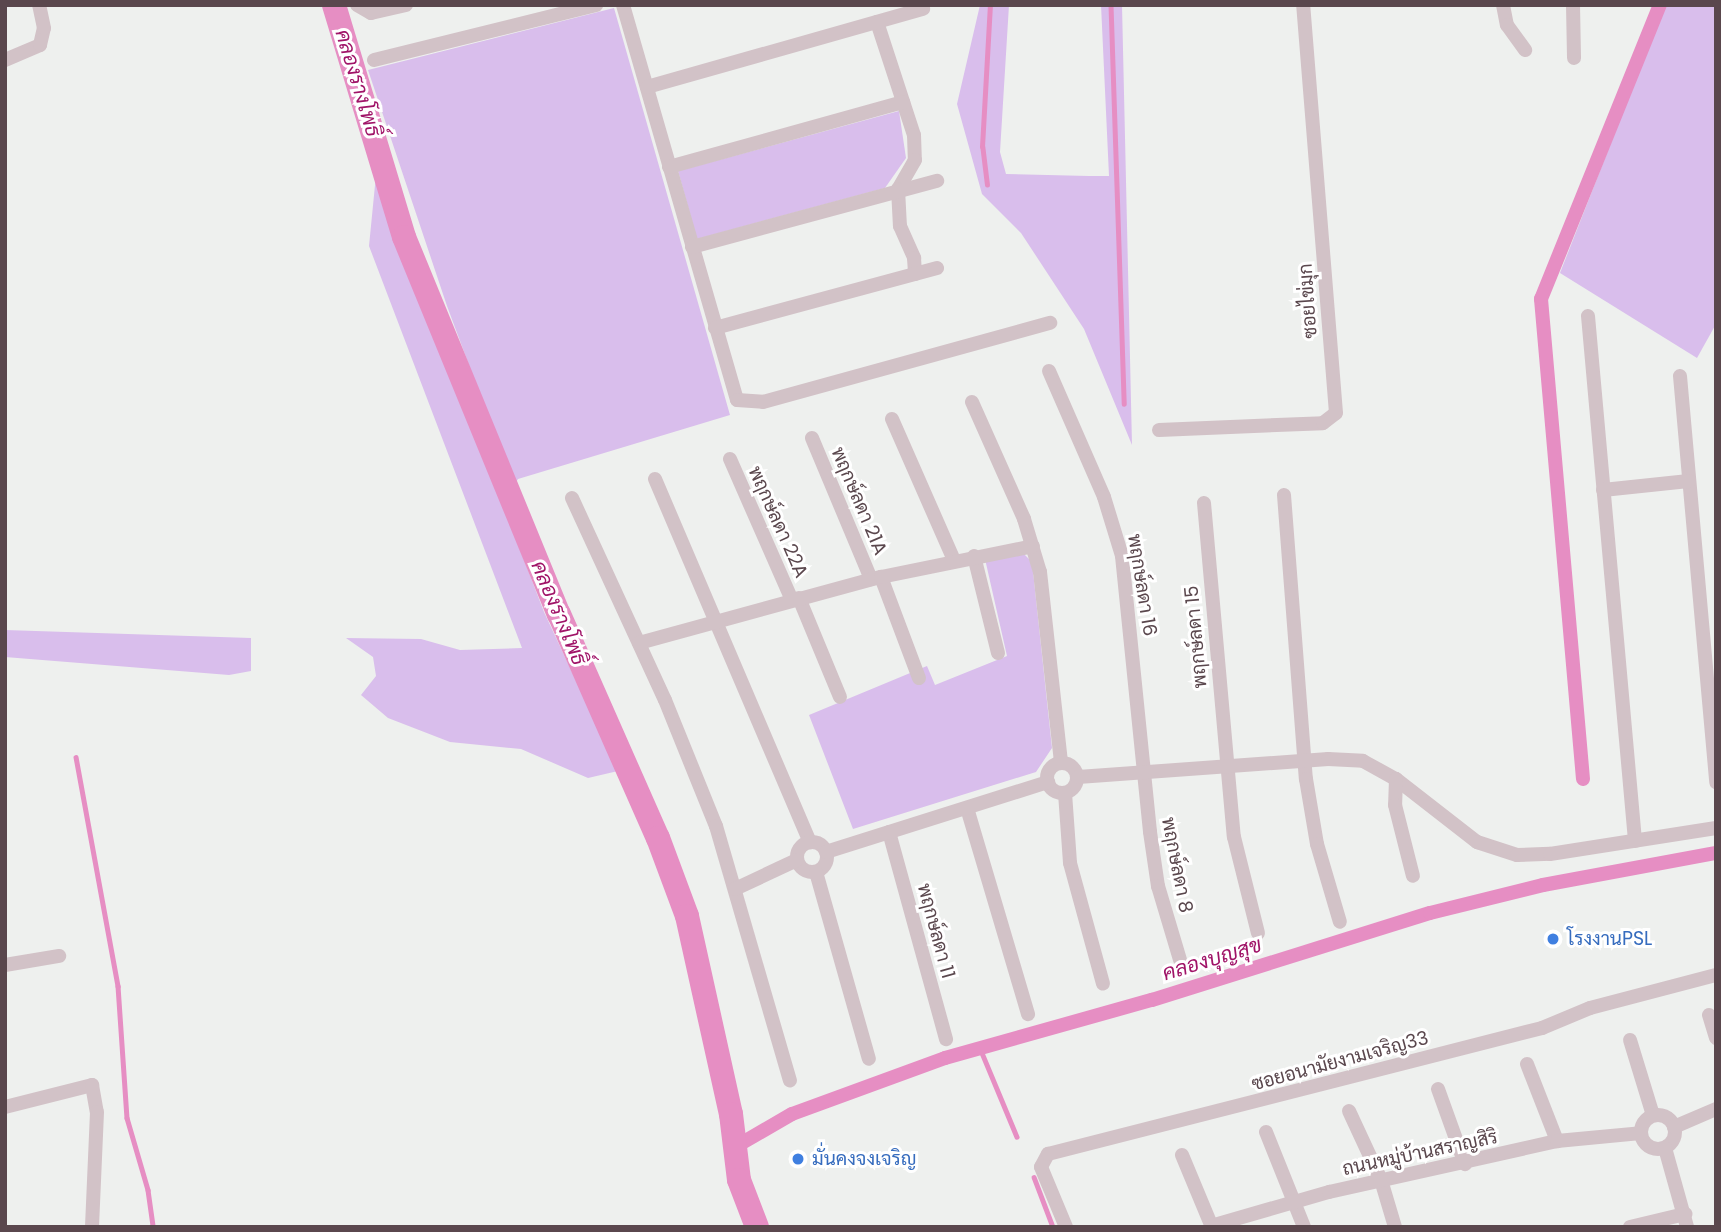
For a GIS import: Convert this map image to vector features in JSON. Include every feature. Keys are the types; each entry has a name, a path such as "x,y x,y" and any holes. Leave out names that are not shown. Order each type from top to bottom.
{"street":[{"path":"5,60 40,45 44,28 40,5"},
{"path":"357,5 371,13 406,5"},
{"path":"374,60 596,5"},
{"path":"624,5 737,400 749,404 1050,323"},
{"name":"ซอยไข่มุก","path":"1159,430 1323,424 1336,413 1303,5"},
{"path":"1503,5 1507,25 1525,50"},
{"path":"1573,5 1574,58"},
{"path":"647,87 923,9"},
{"path":"877,22 914,135 915,160 898,189 900,226 914,258 915,274"},
{"path":"669,167 903,102"},
{"path":"692,247 898,189 937,181"},
{"path":"715,328 937,268"},
{"path":"1588,316 1635,841"},
{"name":"พฤกษ์ลดา 16","path":"1049,371 1104,498 1122,556 1144,775"},
{"path":"1680,376 1716,782"},
{"path":"972,402 1033,547 1046,608 1061,763"},
{"path":"892,419 954,559"},
{"name":"พฤกษ์ลดา 21A","path":"811,438 919,678"},
{"name":"พฤกษ์ลดา 22A","path":"730,459 840,697"},
{"path":"655,480 718,621 810,842 826,852 1048,782"},
{"path":"1604,490 1689,481"},
{"path":"1284,495 1304,761 1317,844 1339,922"},
{"path":"572,498 639,643 701,788 735,889 790,1080"},
{"name":"พฤกษ์ลดา 15","path":"1205,503 1225,768 1234,837 1258,933"},
{"path":"639,643 876,578 954,559 1033,547"},
{"path":"974,556 998,653"},
{"path":"1078,777 1144,775 1304,761 1363,761 1396,779 1462,832 1498,851 1533,856 1716,828"},
{"path":"1061,763 1074,768 1078,777 1074,788 1065,793 1056,792 1048,782 1049,771 1061,763"},
{"name":"พฤกษ์ลดา 8","path":"1144,775 1158,886 1180,960"},
{"path":"1396,779 1397,816 1413,876"},
{"path":"1065,793 1070,863 1104,985"},
{"path":"967,808 1028,1014"},
{"name":"พฤกษ์ลดา 11","path":"889,832 946,1040"},
{"path":"810,842 801,846 797,860 802,869 816,872"},
{"path":"816,872 827,862 826,852"},
{"path":"735,889 797,860"},
{"path":"816,872 869,1059"},
{"path":"5,965 59,956"},
{"name":"ซอยอนามัยงามเจริญ33","path":"1066,1227 1041,1167 1048,1154 1542,1028 1590,1008 1716,975"},
{"path":"1709,1015 1716,1038"},
{"path":"1630,1040 1653,1115"},
{"path":"1527,1064 1557,1141"},
{"path":"5,1107 92,1085 97,1112 92,1227"},
{"path":"1438,1089 1465,1164"},
{"path":"1674,1127 1716,1109"},
{"path":"1349,1111 1381,1180 1395,1227"},
{"path":"1653,1115 1667,1117 1674,1127 1674,1137 1665,1148 1647,1146 1641,1133 1642,1123 1653,1115"},
{"path":"1266,1132 1304,1227"},
{"name":"ถนนหมู่บ้านสราญสิริ","path":"1212,1226 1381,1180 1465,1164 1557,1141 1641,1133"},
{"path":"1630,1227 1686,1221 1665,1148"},
{"path":"1182,1155 1212,1226"}],"shaded area":[{"path":"980,5 1009,5 1000,152 1006,174 1109,176 1101,5 1122,5 1132,445 1084,329 1021,233 982,194 957,104"},
{"path":"1665,5 1716,5 1716,324 1697,358 1560,273"},
{"path":"614,8 730,415 518,479 514,486 447,306 368,70"},
{"path":"899,111 906,158 885,188 697,239 678,171"},
{"path":"376,175 544,612 618,771 588,778 521,749 450,742 388,718 361,695 376,676 373,657 346,638 421,639 460,650 522,648 369,246"},
{"path":"1023,553 1032,562 1052,748 1036,772 853,829 809,715 927,666 935,685 1007,656 985,559"},
{"path":"5,630 251,638 251,671 229,675 5,657"}],"waterway":[{"name":"คลองรางโพธิ์","path":"334,5 404,237 559,614 658,838 687,916 731,1114 739,1180 757,1227"},
{"path":"987,185 982,147 990,5"},
{"path":"1111,5 1124,404"},
{"path":"1583,779 1541,299 1660,5"},
{"path":"76,757 118,986 127,1118 148,1190 153,1227"},
{"name":"คลองบุญสุข","path":"735,1147 792,1114 945,1058 1152,1000 1430,913 1543,885 1716,853"},
{"path":"980,1048 1017,1137"},
{"path":"1034,1177 1053,1227"}],"place":[{"name":"โรงงานPSL","path":"1553,939"},
{"name":"มั่นคงจงเจริญ","path":"798,1159"}]}
